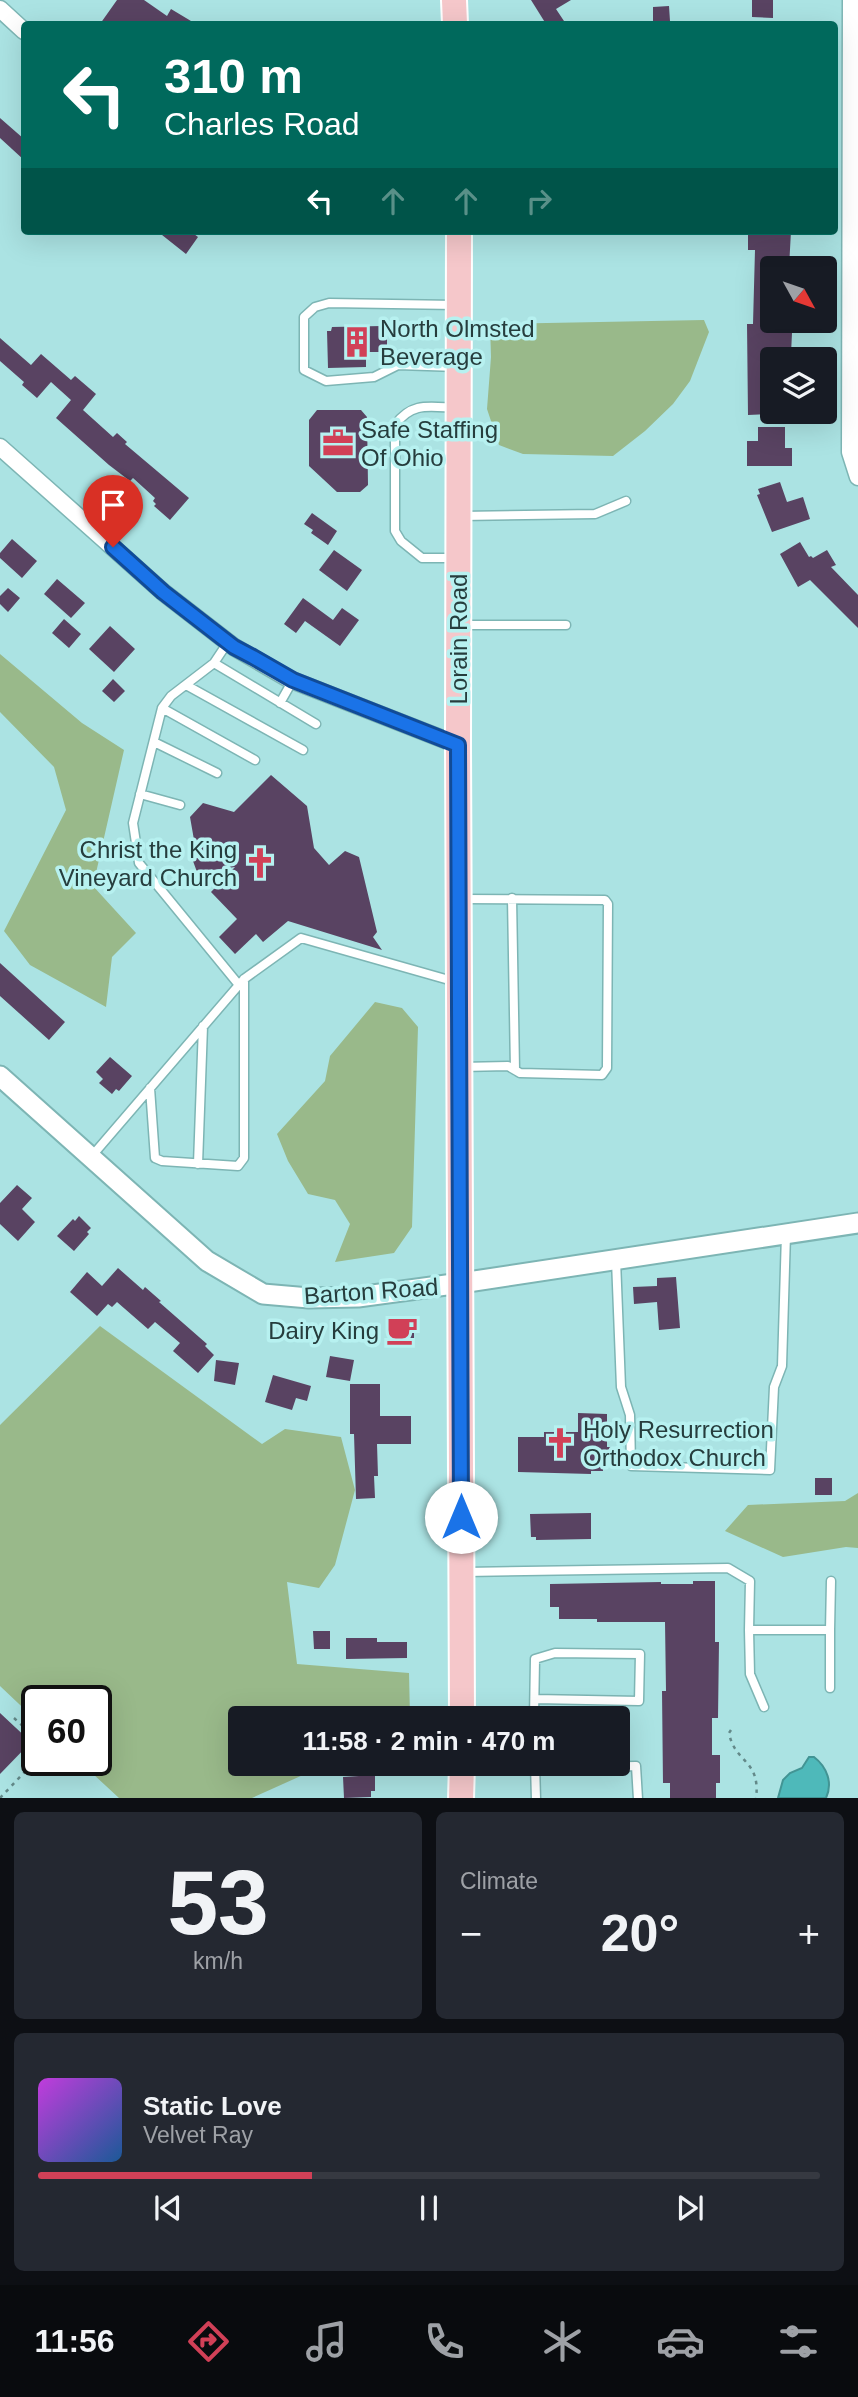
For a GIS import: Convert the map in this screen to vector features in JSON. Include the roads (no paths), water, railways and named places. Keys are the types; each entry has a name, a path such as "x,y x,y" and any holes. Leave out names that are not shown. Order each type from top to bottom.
{"main road":[{"path":"454,0 455,21"},
{"name":"Lorain Road","path":"459,235 462,1706"},
{"path":"461,1776 461,1798"}],"street":[{"path":"851,0 843,54 850,452 858,477"},
{"path":"0,9 21,28"},
{"path":"0,447 163,592 228,642 293,680 458,745"},
{"name":"Barton Road","path":"0,1076 207,1261 263,1294 309,1298 358,1297 858,1223"}],"lane":[{"path":"459,305 329,303 314,307 304,317 303,361 304,370 326,381 374,377 398,365 459,367"},
{"path":"458,557 422,558 401,541 395,531 395,425 402,414 418,407 459,408"},
{"path":"458,516 595,514 626,500"},
{"path":"458,625 566,625"},
{"path":"150,1088 155,1158 162,1161 238,1167 244,1158 242,982 139,863 133,823 162,708 171,696 214,663 228,642"},
{"path":"214,663 316,724"},
{"path":"280,703 293,680"},
{"path":"186,685 303,751"},
{"path":"162,708 255,760"},
{"path":"153,742 218,773"},
{"path":"140,794 180,805"},
{"path":"459,898 605,900 608,904 607,1068 602,1075 520,1073 508,1066 460,1066"},
{"path":"512,898 515,1070"},
{"path":"90,1158 242,982 301,938 459,983"},
{"path":"198,1164 204,1026"},
{"path":"616,1260 621,1387 629,1415 631,1466 770,1470 774,1387 782,1366 786,1234"},
{"path":"462,1572 728,1568 750,1581 750,1674 764,1707"},
{"path":"830,1688 831,1581"},
{"path":"749,1630 831,1630"},
{"path":"535,1699 639,1701 640,1654 555,1653 535,1659 535,1706"},
{"path":"630,1766 636,1766 638,1798"},
{"path":"535,1776 536,1798"}],"water":[{"path":"809,1757 814,1757 825,1770 829,1781 826,1798 778,1798 783,1780 790,1773 802,1768"}],"place":[{"name":"North Olmsted Beverage","path":"357,342"},
{"name":"Safe Staffing Of Ohio","path":"338,443"},
{"name":"Christ the King Vineyard Church","path":"260,863"},
{"name":"Dairy King","path":"402,1330"},
{"name":"Holy Resurrection Orthodox Church","path":"560,1443"}]}
